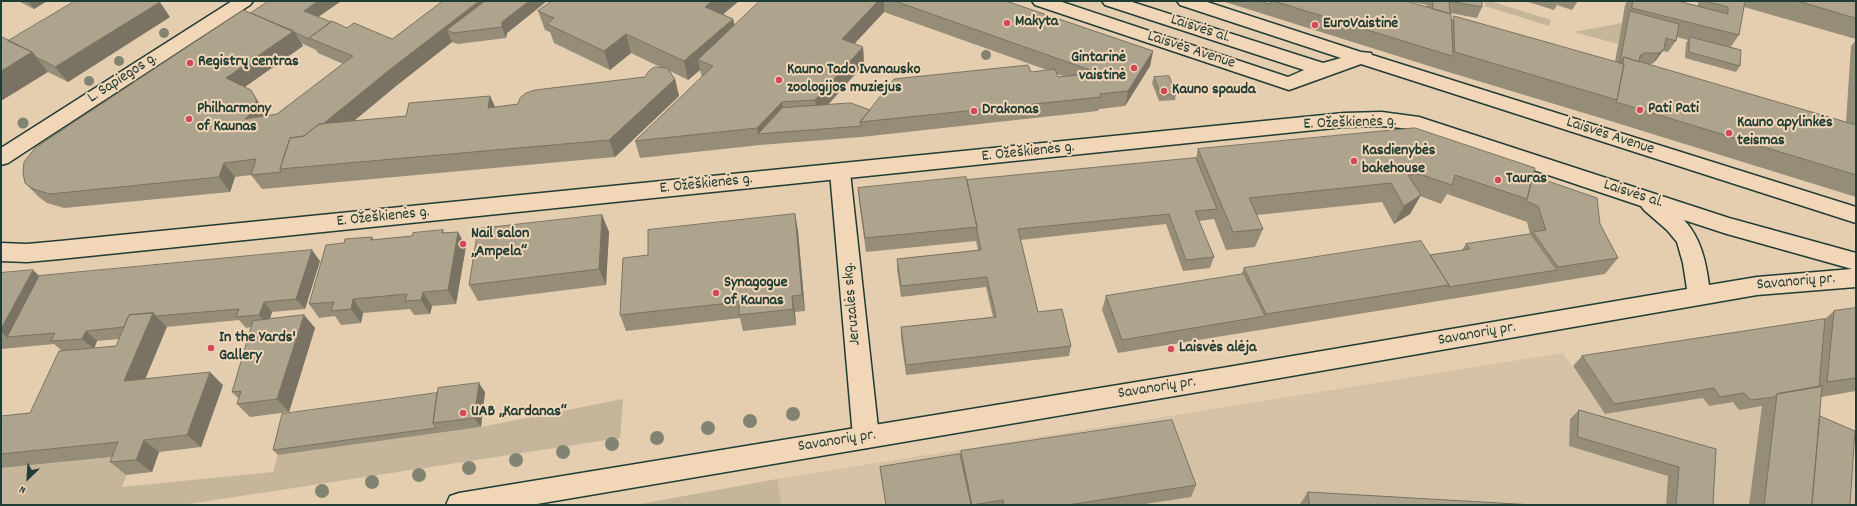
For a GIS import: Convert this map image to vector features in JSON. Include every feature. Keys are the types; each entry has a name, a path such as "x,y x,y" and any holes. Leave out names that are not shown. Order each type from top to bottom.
{"street":[{"name":"L. Sapiegos g.","path":"1,158 244,1"},
{"name":"Laisvės Avenue","path":"1041,1 1289,84"},
{"name":"Laisvės al.","path":"1111,1 1323,70"},
{"name":"Laisvės Avenue","path":"1186,1 1364,57 1529,112 1856,215"},
{"path":"1288,33 1289,84 1323,70 1364,57"},
{"name":"E. Ožeškienės g.","path":"1,262 27,253 1344,120 1382,119 1412,122"},
{"name":"Laisvės al.","path":"1412,122 1727,226 1856,262"},
{"name":"Jeruzalės skg.","path":"840,172 866,437"},
{"path":"1645,199 1682,232 1690,248 1699,297"},
{"path":"1,252 27,253"},
{"name":"Savanorių pr.","path":"459,505 1228,378 1757,286 1856,278"}],"shaded area":[{"path":"1485,1 1490,1 1551,20 1549,26 1485,6"},
{"path":"1622,23 1618,44 1574,32"},
{"path":"1563,353 1605,414 1703,398 1709,406 1733,402 1806,399 1804,418 1848,436 1856,473 1856,505 782,505 777,479"},
{"path":"623,399 620,438 182,505 1,505 1,468 134,455 122,487 273,472 278,455 481,427"},
{"path":"777,479 782,505 635,505"}],"building":[{"path":"75,1 160,2 55,67 36,57 32,52 8,41"},
{"path":"269,1 318,1 304,11 331,22 309,39 251,13"},
{"name":"Philharmony of Kaunas","path":"443,1 479,1 388,71 323,124 319,124 304,136 290,138 280,169 281,172 251,175 256,159 224,163 219,177 50,194 33,189 25,183 23,173 24,162 35,148 243,10 294,31 226,78 251,90 256,99 256,108 245,119 277,114 353,56 309,38 332,21 347,28 354,23 392,39"},
{"path":"485,1 529,1 502,22 502,27 453,33 447,30"},
{"path":"552,1 712,1 705,7 733,19 684,61 626,34 604,51 547,24 554,18 538,11"},
{"name":"Kauno Tado Ivanausko zoologijos muziejus","path":"760,1 878,1 842,39 863,47 815,100 782,102 757,128 635,141 713,66 698,60"},
{"path":"895,1 1006,1 1153,51 1128,91 1100,94 1101,97 860,122 894,79 1028,65 1031,72 1055,69 1058,77 1098,73"},
{"path":"1261,1 1271,1 1270,4"},
{"path":"1274,1 1406,1 1451,14 1453,56"},
{"path":"1433,1 1449,1 1450,14 1433,9"},
{"path":"1449,1 1482,1 1482,7"},
{"path":"1633,1 1678,1 1728,14 1728,7 1708,1 1745,1 1739,35 1632,8"},
{"path":"1798,1 1856,1 1856,18"},
{"path":"1630,11 1679,24 1676,41 1666,38 1664,49 1659,53 1644,53 1640,56 1639,62 1624,57 1620,63"},
{"path":"1454,16 1624,64 1617,100 1455,52"},
{"path":"2,37 32,52 1,71 1,38"},
{"path":"1690,37 1741,50 1740,66 1689,52"},
{"path":"1624,57 1856,125 1856,175 1616,102 1624,64"},
{"path":"655,67 667,68 675,79 609,140 280,169 290,138 304,136 319,124 406,116 409,103 490,96 488,108 518,104 520,98 526,93 535,90 645,77 649,71"},
{"path":"1169,76 1176,94 1161,95 1154,77"},
{"path":"851,103 870,110 860,122 861,126 758,134 782,108"},
{"path":"1415,128 1535,168 1527,199 1455,175 1452,185 1419,174 1408,175 1421,195 1404,206 1391,183 1249,198 1263,229 1233,232 1198,149"},
{"path":"1196,158 1217,209 1195,211 1214,257 1186,260 1169,214 1018,229 1038,312 1062,309 1071,346 906,365 901,327 996,317 987,277 901,286 897,259 981,250 967,180"},
{"path":"1533,176 1597,198 1600,224 1618,258 1558,267 1533,232 1546,230 1538,206 1526,201"},
{"path":"966,177 977,227 865,238 858,188"},
{"name":"Synagogue of Kaunas","path":"795,214 802,295 792,296 793,309 739,315 739,302 620,315 623,258 648,255 648,230"},
{"path":"602,215 599,269 469,285 478,229"},
{"path":"443,230 442,233 458,232 448,290 423,292 421,300 405,301 407,294 353,299 351,309 331,311 334,302 309,304 326,245 344,243 345,239 372,237 371,240 412,236 413,233"},
{"path":"1531,234 1557,270 1448,287 1449,285 1430,255 1470,249 1466,244"},
{"path":"1421,241 1449,285 1266,314 1244,268"},
{"path":"312,250 296,299 264,302 259,315 236,317 239,309 156,316 153,313 129,315 124,327 86,331 82,339 51,341 55,333 7,337 39,276"},
{"path":"33,270 1,329 1,273"},
{"path":"1244,274 1265,316 1122,340 1106,296"},
{"path":"1856,308 1856,378 1827,382 1834,311"},
{"path":"153,313 124,381 210,372 187,435 144,440 136,460 110,462 118,442 1,454 1,416 30,413 59,351 116,346 129,315"},
{"path":"304,315 277,399 237,404 241,391 232,392 253,321"},
{"path":"1825,319 1819,387 1777,394 1774,397 1751,400 1744,393 1720,397 1714,388 1614,404 1582,356"},
{"path":"479,383 474,418 433,423 438,388"},
{"path":"1822,386 1812,505 1764,505 1777,394"},
{"path":"437,393 433,423 436,428 273,450 282,414"},
{"path":"1579,410 1716,449 1713,505 1676,505 1679,467 1578,437"},
{"path":"1820,416 1855,431 1850,505 1812,505"},
{"path":"1172,420 1196,485 1068,505 1004,505 1003,500 972,505 961,451"},
{"path":"960,454 971,505 886,505 880,467"},
{"path":"1308,492 1534,505 1310,505"}],"place":[{"name":"Makyta","path":"1007,23"},
{"name":"EuroVaistinė","path":"1315,25"},
{"name":"Registrų centras","path":"190,63"},
{"name":"Gintarinė vaistinė","path":"1134,68"},
{"name":"Kauno Tado Ivanausko zoologijos muziejus","path":"779,80"},
{"name":"Kauno spauda","path":"1164,91"},
{"name":"Pati Pati","path":"1640,110"},
{"name":"Drakonas","path":"974,111"},
{"name":"Philharmony of Kaunas","path":"189,119"},
{"name":"Kauno apylinkės teismas","path":"1729,133"},
{"name":"Kasdienybės bakehouse","path":"1354,161"},
{"name":"Tauras","path":"1498,180"},
{"name":"Nail salon „Ampela“","path":"463,244"},
{"name":"Synagogue of Kaunas","path":"716,293"},
{"name":"In the Yards' Gallery","path":"211,348"},
{"name":"Laisvės alėja","path":"1171,349"},
{"name":"UAB „Kardanas“","path":"463,413"}]}
